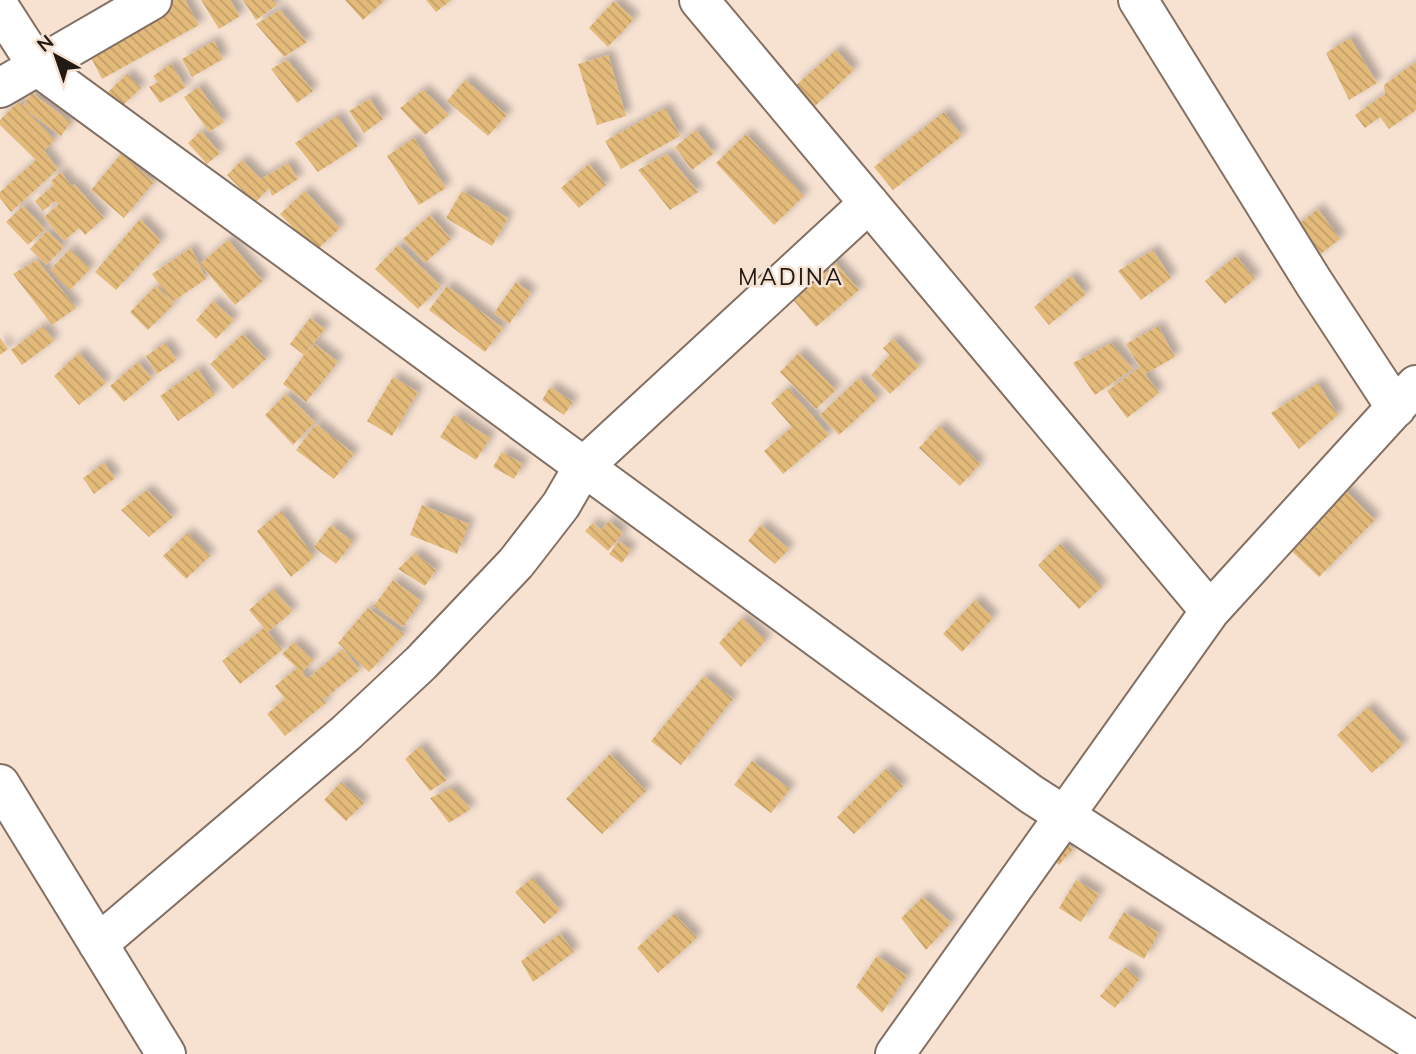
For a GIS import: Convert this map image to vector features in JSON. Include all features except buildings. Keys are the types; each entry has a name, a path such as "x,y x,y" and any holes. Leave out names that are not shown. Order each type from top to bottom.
{"street":[{"path":"0,88 152,0"},
{"path":"699,0 1210,611"},
{"path":"895,1054 1210,611 1406,397 1314,283 1138,0"},
{"path":"0,8 38,67 583,467 1064,816 1416,1042"},
{"path":"98,944 346,733 421,663 516,563 561,505 583,467 869,203"},
{"path":"0,784 166,1054"}],"district":[{"name":"MADINA","path":"791,276"}]}
